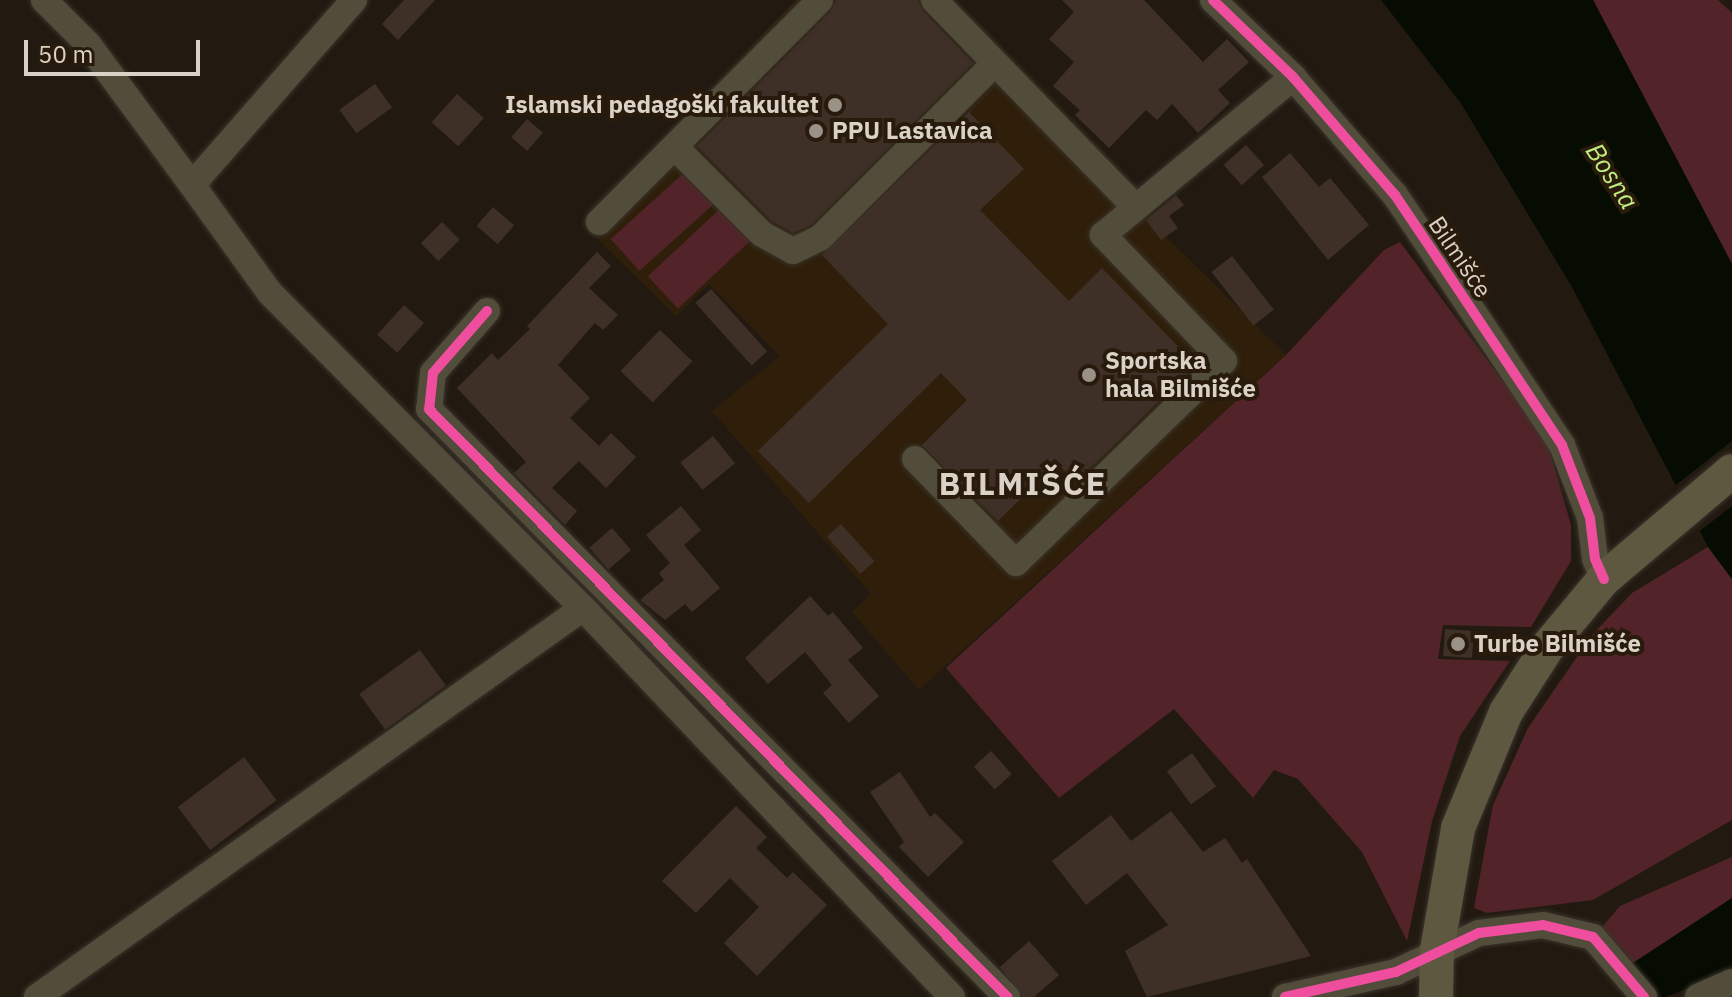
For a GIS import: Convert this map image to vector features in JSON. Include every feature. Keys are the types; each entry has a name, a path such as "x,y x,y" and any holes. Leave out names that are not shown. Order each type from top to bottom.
{"main road":[{"path":"1436,997 1437,950 1458,828 1480,768 1506,712 1549,645 1604,579 1732,471"}],"street":[{"path":"44,0 88,44 270,293 583,608 952,997"},
{"path":"192,185 354,0"},
{"path":"599,222 820,0"},
{"path":"934,0 1134,206"},
{"name":"Bilmišće","path":"1213,0 1293,77 1395,195 1562,445 1590,518 1595,559 1604,579"},
{"path":"675,147 762,234 793,251 820,238 995,63"},
{"path":"915,459 1016,563 1224,361 1103,235 1134,206 1293,77"},
{"path":"487,311 433,373 429,409 1007,997"},
{"path":"37,997 583,608"},
{"path":"1285,997 1396,972 1437,950 1479,933 1543,925 1593,937 1644,997"},
{"path":"1698,997 1732,982"}],"shaded area":[{"path":"796,0 955,0 1144,194 1157,228 1286,355 919,690 852,612 871,594 712,411 780,356 709,284 676,316 582,224"},
{"path":"1593,0 1718,0 1732,13 1732,264"},
{"path":"685,172 714,204 639,271 611,239"},
{"path":"721,208 751,240 678,308 648,276"},
{"path":"1400,242 1547,441 1571,525 1571,561 1531,627 1443,625 1438,659 1510,661 1460,736 1432,821 1407,941 1362,852 1298,779 1274,770 1253,798 1174,709 1059,798 946,668 1286,355 1384,250"},
{"path":"1708,547 1732,579 1732,820 1593,900 1487,913 1474,908 1493,805 1528,728 1592,635 1632,593"},
{"path":"1732,857 1732,898 1633,963 1602,927 1620,906"}],"water":[{"name":"Bosna","path":"1381,0 1593,0 1732,264 1732,579 1708,547 1572,287 1460,102"},
{"path":"1732,898 1732,970 1666,997 1650,997 1633,963"}],"pier":[{"path":"1732,441 1732,506 1696,534 1672,488"}],"building":[{"path":"404,0 435,0 398,40 382,24"},
{"name":"Islamski pedagoški fakultet","path":"836,0 918,0 923,11 973,63 811,225 793,233 772,221 697,146 831,11"},
{"path":"1062,0 1144,0 1203,62 1227,39 1249,62 1218,90 1230,103 1198,133 1172,104 1157,120 1146,110 1109,148 1075,115 1080,110 1053,86 1074,62 1049,39 1074,12"},
{"path":"375,84 392,107 356,133 339,110"},
{"path":"457,94 484,118 458,146 432,122"},
{"path":"969,112 1024,169 980,210 1069,301 1102,268 1196,365 1076,482 1057,463 998,521 922,445 967,400 941,373 809,503 758,451 888,324 822,255"},
{"path":"527,119 543,133 527,151 511,137"},
{"path":"1246,145 1264,165 1242,185 1224,165"},
{"path":"1290,153 1319,187 1330,178 1369,225 1328,260 1262,177"},
{"path":"1176,195 1184,205 1169,216 1178,228 1161,240 1146,220"},
{"path":"493,207 514,225 498,244 477,226"},
{"path":"442,222 460,240 438,261 421,243"},
{"path":"597,252 611,266 589,288 618,315 603,330 595,323 558,365 590,398 570,418 599,446 611,433 636,457 606,488 579,461 552,488 577,511 565,525 514,473 526,462 457,388 492,353 498,360 530,329 527,326"},
{"path":"1232,256 1274,310 1253,326 1212,272"},
{"path":"711,289 767,351 752,365 695,303"},
{"path":"404,305 424,323 397,353 377,335"},
{"path":"660,330 692,361 653,402 620,371"},
{"path":"713,436 735,463 702,490 680,462"},
{"path":"681,506 701,530 684,545 720,588 692,612 685,604 665,620 640,600 664,580 659,573 670,563 646,535"},
{"path":"841,524 874,561 860,574 827,537"},
{"path":"612,528 631,550 608,570 589,548"},
{"path":"810,596 828,616 833,612 863,648 848,660 879,696 849,723 823,693 832,685 805,652 768,684 745,658"},
{"name":"Turbe Bilmišće","path":"1445,629 1474,631 1472,658 1443,656"},
{"path":"420,650 446,686 385,730 359,694"},
{"path":"991,751 1012,774 995,789 974,766"},
{"path":"1192,753 1216,786 1191,804 1167,771"},
{"path":"244,757 276,800 210,850 178,807"},
{"path":"900,772 930,817 935,813 964,842 928,877 899,847 904,842 870,792"},
{"path":"736,806 767,837 756,848 787,878 793,872 827,905 757,976 724,943 759,907 730,878 696,913 662,881"},
{"path":"1171,811 1203,852 1225,838 1242,863 1247,859 1311,956 1147,997 1125,951 1168,925 1127,873 1086,905 1052,861 1111,815 1131,841"},
{"path":"1029,941 1059,975 1034,997 1023,997 1000,967"}],"cycle path":[{"path":"1213,0 1293,77 1395,195 1562,445 1590,518 1595,559 1604,579"},
{"path":"487,311 433,373 429,409 1007,997"},
{"path":"1285,997 1396,972 1479,933 1543,925 1593,937 1644,997"}],"place":[{"name":"Islamski pedagoški fakultet","path":"835,105"},
{"name":"PPU Lastavica","path":"816,131"},
{"name":"Sportska hala Bilmišće","path":"1089,375"},
{"name":"Turbe Bilmišće","path":"1458,644"}],"district":[{"name":"BILMIŠĆE","path":"1023,483"}]}
